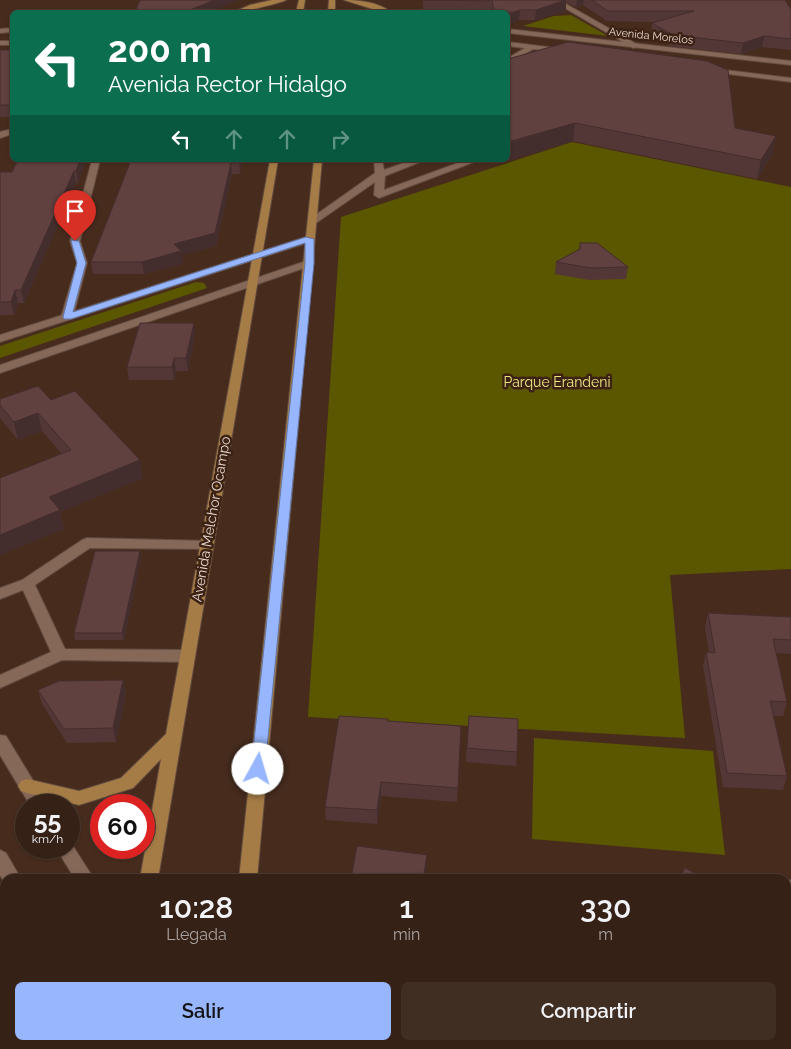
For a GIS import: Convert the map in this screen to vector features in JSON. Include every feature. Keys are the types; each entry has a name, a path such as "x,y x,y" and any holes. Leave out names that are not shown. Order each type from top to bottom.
{"main road":[{"path":"243,10 252,6 283,0"},
{"path":"347,0 374,6 383,10"},
{"name":"Avenida Melchor Ocampo","path":"150,874 251,282 274,162"},
{"path":"248,874 318,162"},
{"path":"27,786 79,798 127,783 173,737"}],"street":[{"path":"554,0 636,46"},
{"name":"Avenida Morelos","path":"510,31 791,63"},
{"path":"510,44 571,52"},
{"path":"510,58 533,47"},
{"path":"705,69 791,80"},
{"path":"68,317 82,263 75,241 95,162"},
{"path":"378,162 379,195 469,162"},
{"path":"313,221 380,174 416,162"},
{"path":"0,339 309,239"},
{"path":"0,369 309,263"},
{"path":"0,594 26,583 87,543 206,544"},
{"path":"26,583 60,654"},
{"path":"0,682 60,654 187,656"},
{"path":"0,741 32,794"},
{"path":"0,858 9,874"},
{"path":"73,859 82,874"}],"green space":[{"path":"571,15 608,36 523,26 554,16"},
{"name":"Parque Erandeni","path":"572,142 791,187 791,569 670,575 685,738 308,717 341,217"},
{"path":"196,282 204,283 207,288 0,358 0,346"},
{"path":"534,738 713,751 725,855 532,839"}],"building":[{"path":"140,0 215,0 190,10 136,10"},
{"path":"423,0 566,0 536,10 520,10 511,13 510,10 494,10 492,1"},
{"path":"592,0 785,0 791,9 791,39 764,36 743,43 673,35 652,23 694,11 608,11"},
{"path":"568,42 707,61 728,70 735,128 776,136 761,160 575,123 510,141 510,58"},
{"path":"0,50 10,50 10,105 0,105"},
{"path":"17,162 79,162 21,290 15,290 11,302 0,302 0,172 12,172"},
{"path":"130,162 239,162 231,163 215,233 174,244 181,251 142,262 91,262"},
{"path":"580,243 597,243 628,267 591,268 556,262 580,249"},
{"path":"140,323 194,323 186,358 174,358 172,367 127,367"},
{"path":"38,386 51,400 75,391 140,460 49,497 60,510 0,535 0,478 71,450 38,413 14,422 0,405 0,399"},
{"path":"95,551 140,551 122,633 74,633"},
{"path":"708,613 791,617 791,640 773,639 787,702 770,701 787,776 727,773 706,652 715,653"},
{"path":"123,680 113,728 64,729 38,690 59,681"},
{"path":"339,716 461,726 458,788 381,782 377,810 325,807"},
{"path":"469,716 518,719 517,752 467,748"},
{"path":"357,846 427,855 424,874 352,874"},
{"path":"685,868 696,874 682,874"}],"route":[{"path":"75,241 82,263 68,317 309,239 309,263 258,769"}]}
